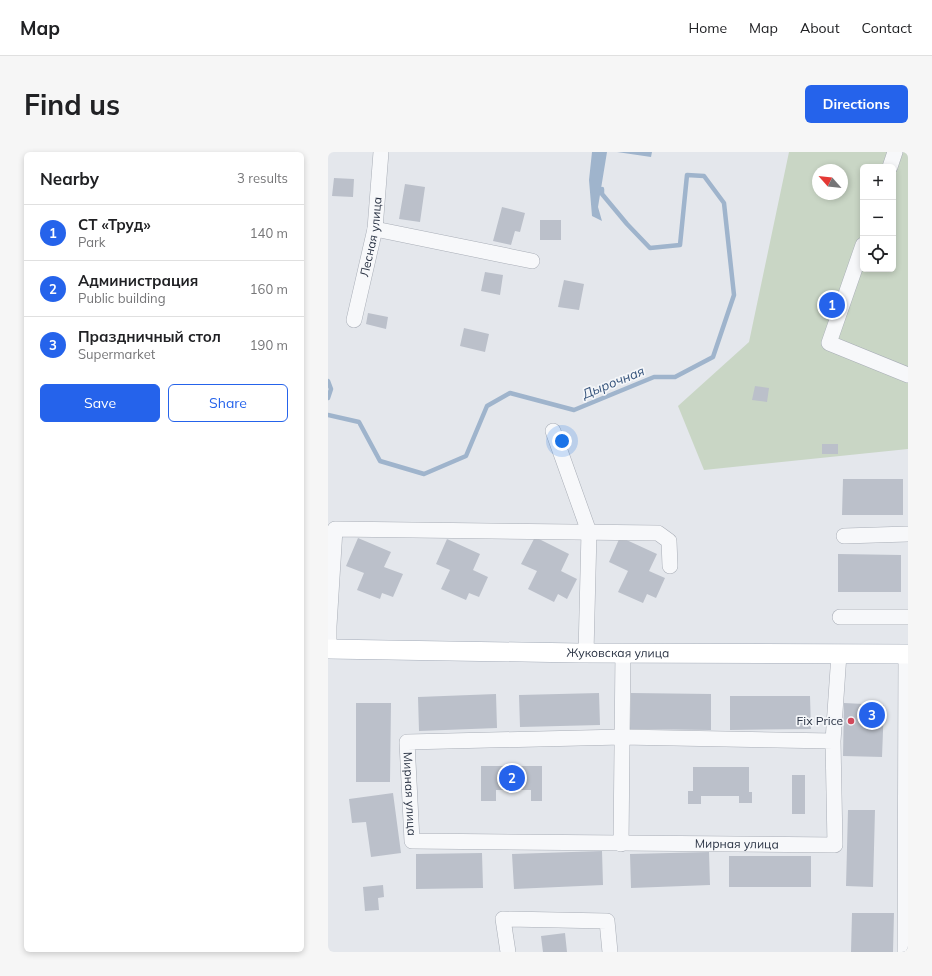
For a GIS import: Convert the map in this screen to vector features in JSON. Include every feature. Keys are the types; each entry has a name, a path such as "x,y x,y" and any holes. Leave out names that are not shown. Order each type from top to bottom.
{"main road":[{"name":"Жуковская улица","path":"329,650 586,653 907,654"}],"street":[{"name":"Лесная улица","path":"354,320 375,229 381,152"},
{"path":"891,164 896,152"},
{"path":"375,229 532,261"},
{"path":"860,254 829,343 908,375"},
{"path":"553,431 589,532 586,653"},
{"path":"329,650 335,529 658,533 669,541 670,566"},
{"path":"844,536 908,534"},
{"path":"840,617 908,617"},
{"path":"621,844 623,652"},
{"name":"Мирная улица","path":"833,741 622,737 407,742 412,841 835,845 833,741 839,654"},
{"path":"906,944 907,654"},
{"path":"508,952 503,919 607,921 610,952"}],"green space":[{"path":"789,152 908,152 908,449 704,470 678,406 749,342"}],"water":[{"path":"592,152 607,152 598,207 602,221 592,216 589,180"},
{"path":"617,152 652,152 651,157"}],"building":[{"path":"334,178 354,179 353,197 332,196"},
{"path":"405,184 425,187 420,222 399,219"},
{"path":"502,207 525,213 520,232 515,231 511,245 493,241"},
{"path":"540,220 561,220 561,240 540,240"},
{"path":"485,272 503,275 500,295 481,291"},
{"path":"564,280 584,284 579,310 558,307"},
{"path":"368,313 388,317 386,329 366,324"},
{"path":"464,328 489,334 485,352 460,346"},
{"path":"755,386 769,388 767,402 752,400"},
{"path":"822,444 838,444 838,454 822,454"},
{"path":"843,479 903,479 903,515 842,515"},
{"path":"535,537 569,554 561,571 577,579 567,599 558,594 554,602 528,589 537,571 521,564"},
{"path":"620,537 657,554 649,571 665,578 656,598 647,594 643,603 618,592 628,571 609,562"},
{"path":"358,538 391,552 384,567 403,574 393,597 382,593 380,599 357,590 364,573 346,566"},
{"path":"447,539 480,554 473,570 488,577 479,597 469,593 466,600 441,589 450,570 436,564"},
{"path":"838,554 901,555 901,592 838,592"},
{"path":"599,693 600,725 520,727 519,695"},
{"path":"631,693 711,694 711,730 630,729"},
{"path":"496,694 497,728 419,731 418,697"},
{"path":"730,696 810,696 811,729 730,730"},
{"path":"356,703 391,703 390,782 356,782"},
{"path":"844,703 884,705 882,757 843,756"},
{"path":"481,766 542,766 542,801 531,801 531,790 496,790 496,801 481,801"},
{"path":"693,767 749,767 749,792 752,792 752,803 739,803 739,796 701,796 701,804 688,804 688,791 693,791"},
{"path":"792,775 805,775 805,814 792,814"},
{"path":"393,793 401,853 371,857 366,822 352,823 349,799"},
{"path":"848,810 875,810 873,887 846,886"},
{"path":"602,851 603,885 514,889 512,854"},
{"path":"709,852 710,885 631,888 630,854"},
{"path":"482,853 483,888 416,889 416,854"},
{"path":"729,856 811,856 811,887 729,887"},
{"path":"383,885 384,897 378,898 379,910 365,911 363,887"},
{"path":"852,913 894,913 893,952 851,952"},
{"path":"565,933 567,952 543,952 541,936"}],"waterway":[{"name":"Дырочная","path":"328,415 359,422 380,461 424,474 466,456 487,406 510,393 574,410 654,377 675,377 713,357 734,295 724,203 704,176 687,175 680,245 650,248 627,224 602,194 602,189"},
{"name":"Дырочная","path":"328,381 331,389 328,398"}],"place":[{"name":"СТ «Труд»","path":"832,305"},
{"name":"Праздничный стол","path":"872,715"},
{"name":"Fix Price","path":"851,721"},
{"name":"Администрация","path":"512,778"}]}
